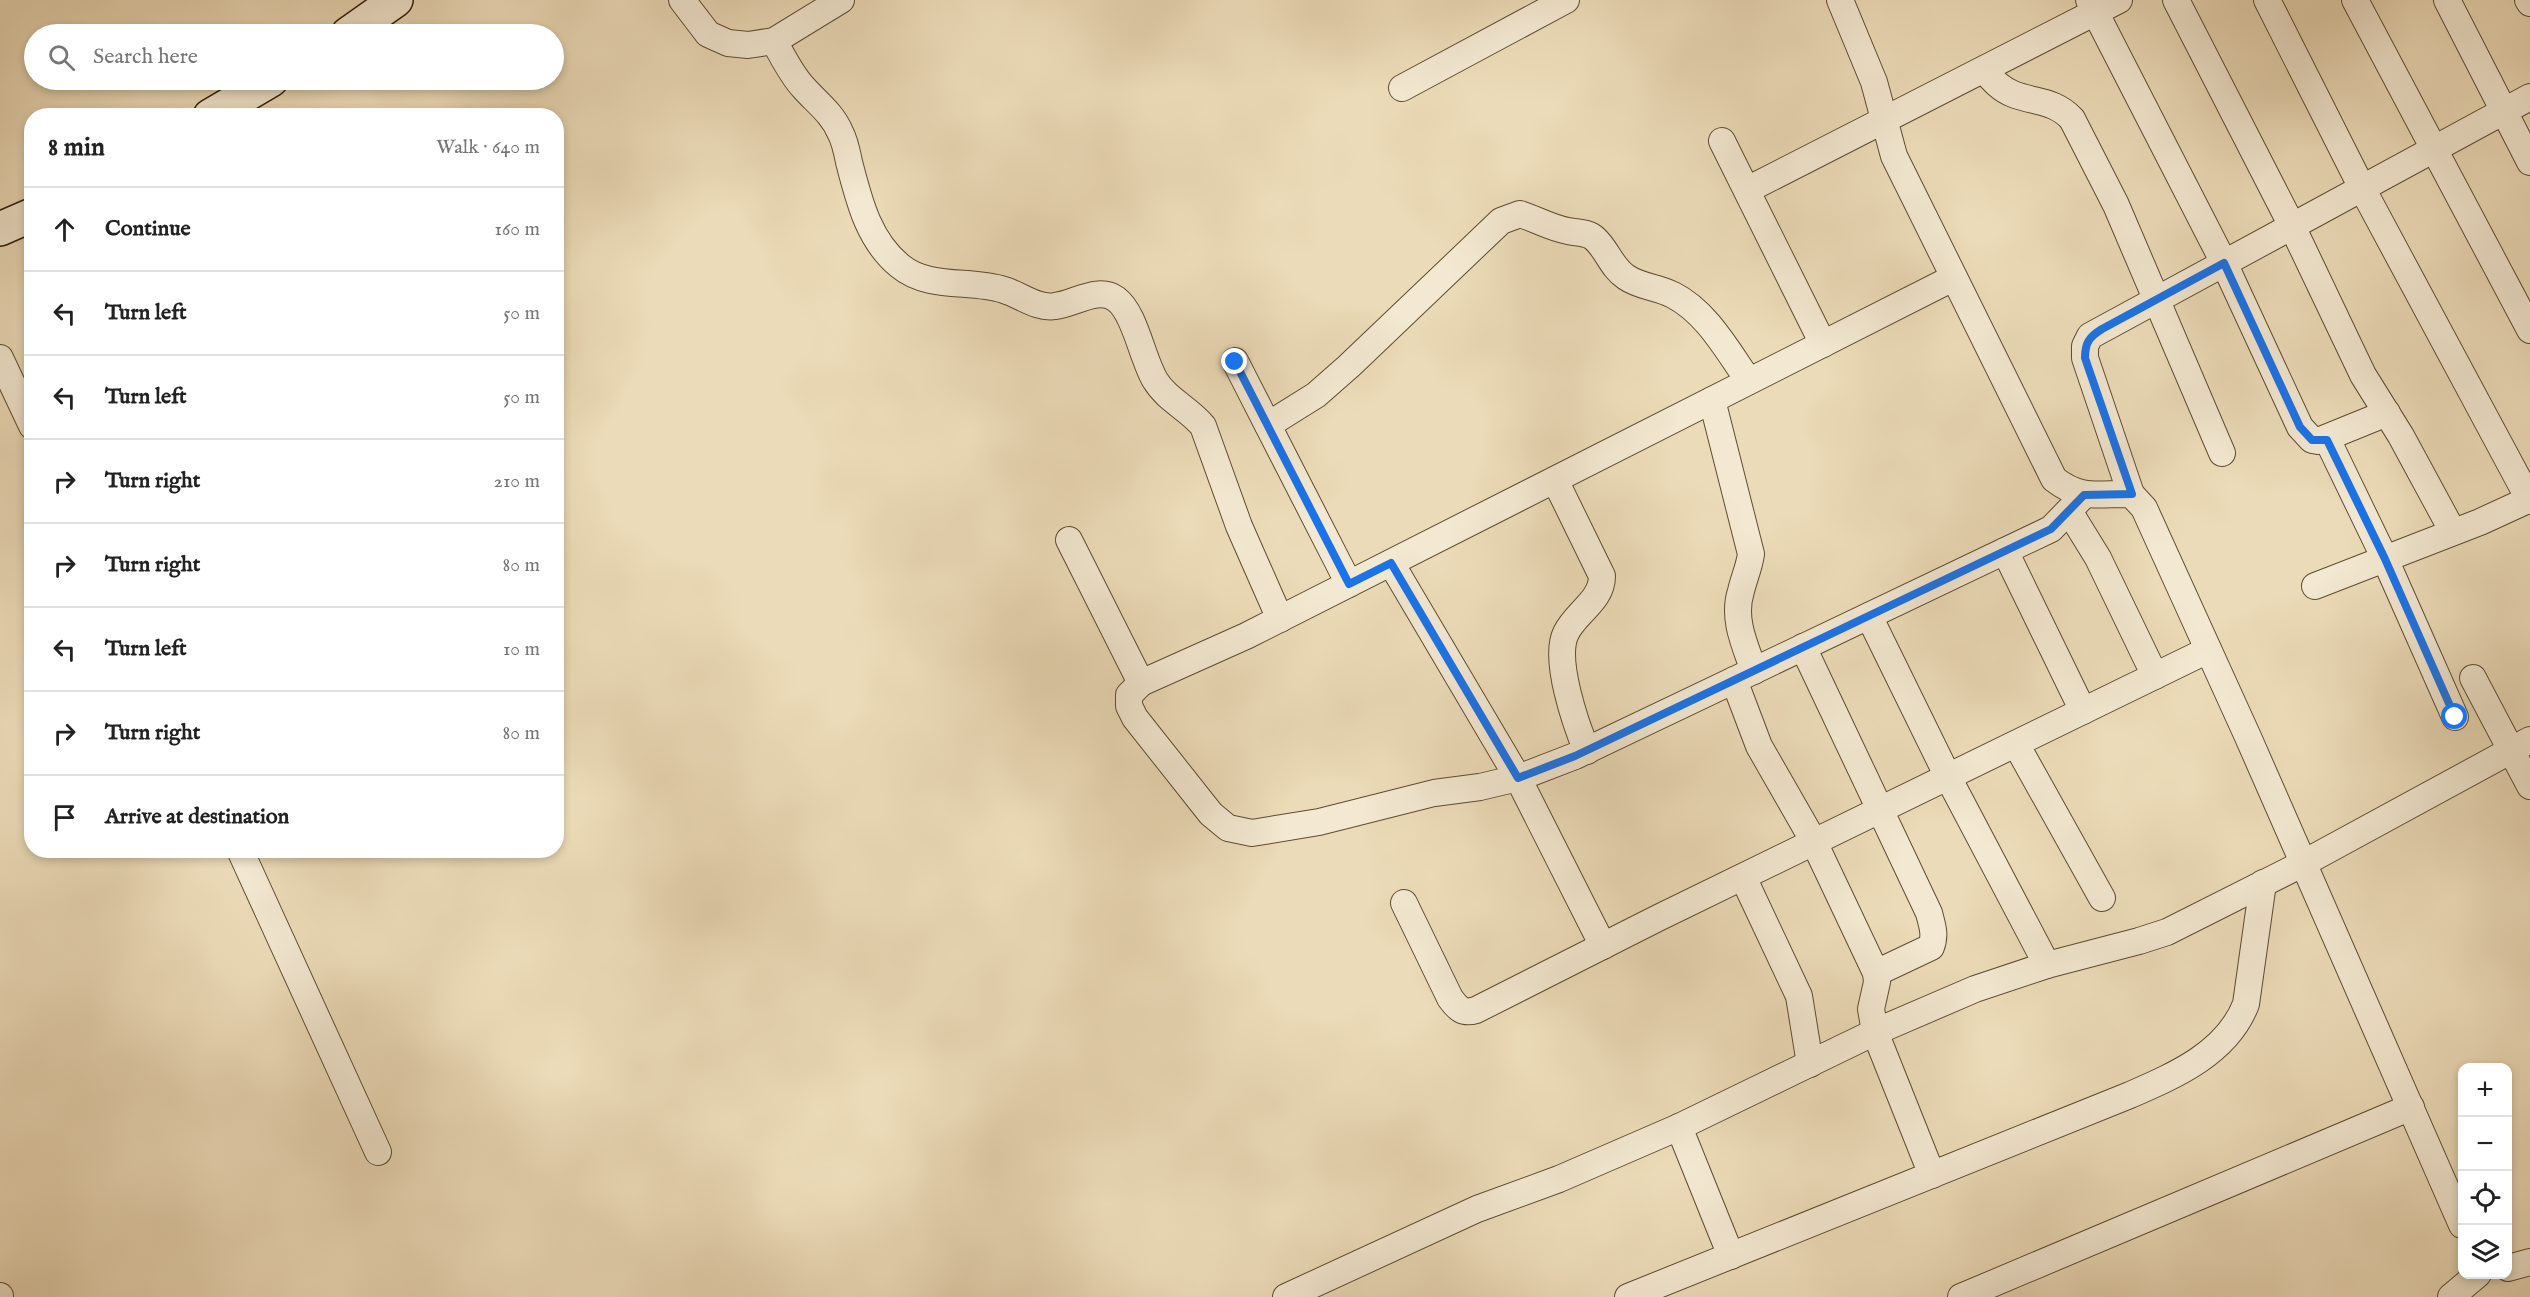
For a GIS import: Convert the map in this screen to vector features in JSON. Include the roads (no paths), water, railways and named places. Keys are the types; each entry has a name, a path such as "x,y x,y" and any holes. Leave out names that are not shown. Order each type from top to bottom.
{"street":[{"path":"362,24 396,0"},
{"path":"682,0 708,34 728,43 748,45 774,41 841,0"},
{"path":"1402,88 1566,0"},
{"path":"1840,0 1874,82 1894,156 2054,479 2077,503 2098,558 2155,676"},
{"path":"1746,190 1984,70 2092,6 2119,0"},
{"path":"2176,0 2292,226 2363,375 2387,413 2453,532"},
{"path":"2267,0 2362,188 2530,500 2315,586"},
{"path":"2355,0 2530,330"},
{"path":"2447,0 2530,162"},
{"path":"2092,6 2224,263 2300,427 2312,440 2327,440 2387,413"},
{"path":"774,41 801,86 833,117 842,135 858,195 872,232 900,267 916,276 932,280 993,286 1046,307 1101,293 1115,298 1125,308 1154,378 1163,392 1192,412 1203,426 1239,526 1280,619"},
{"path":"1984,70 1997,85 2011,93 2050,103 2062,109 2072,119 2116,205 2222,453"},
{"path":"224,108 254,90"},
{"path":"2458,1214 2144,508 2132,494 2085,358 2085,346 2090,336 2530,97"},
{"path":"1722,141 1823,344"},
{"path":"1268,425 1316,395 1501,221 1520,214 1553,228 1591,236 1600,244 1622,275 1631,281 1673,295 1692,308 1710,327 1749,381"},
{"path":"0,230 24,219"},
{"path":"1953,278 1280,619 1141,683 1130,695 1129,706 1135,718 1211,814 1228,828 1252,833 1318,822 1434,794 1480,787 1518,778 1587,751 2051,529 2077,503 2132,494"},
{"path":"0,358 24,409"},
{"path":"1235,362 1349,584"},
{"path":"1712,400 1751,554 1748,573 1740,592 1738,608 1744,675 1759,746 1814,842 1876,973 1877,982 1871,1009 1875,1032 1932,1175"},
{"path":"2327,440 2385,559 2455,717"},
{"path":"1555,480 1602,576 1602,587 1574,621 1562,644 1571,710 1587,751"},
{"path":"1070,540 1141,683"},
{"path":"2005,551 2083,711"},
{"path":"1391,563 1518,778 1603,946"},
{"path":"1869,616 1948,777 2047,965"},
{"path":"1803,647 1929,913 1934,940 1930,947 1923,953 1876,973"},
{"path":"1404,903 1450,998 1457,1008 1467,1012 1476,1010 2208,650"},
{"path":"2473,678 2520,745 2530,786"},
{"path":"2016,744 2102,898"},
{"path":"1286,1297 1477,1209 1559,1179 1679,1127 1875,1032 1975,989 2047,965 2167,932 2302,864 2520,745"},
{"path":"244,858 378,1152"},
{"path":"1743,877 1799,996 1810,1064"},
{"path":"1628,1297 2170,1078 2202,1058 2227,1037 2240,1020 2246,1004 2263,883"},
{"path":"1961,1297 2411,1107"},
{"path":"1679,1127 1731,1256"},
{"path":"2512,1267 2530,1262"},
{"path":"2451,1297 2473,1279"}]}
